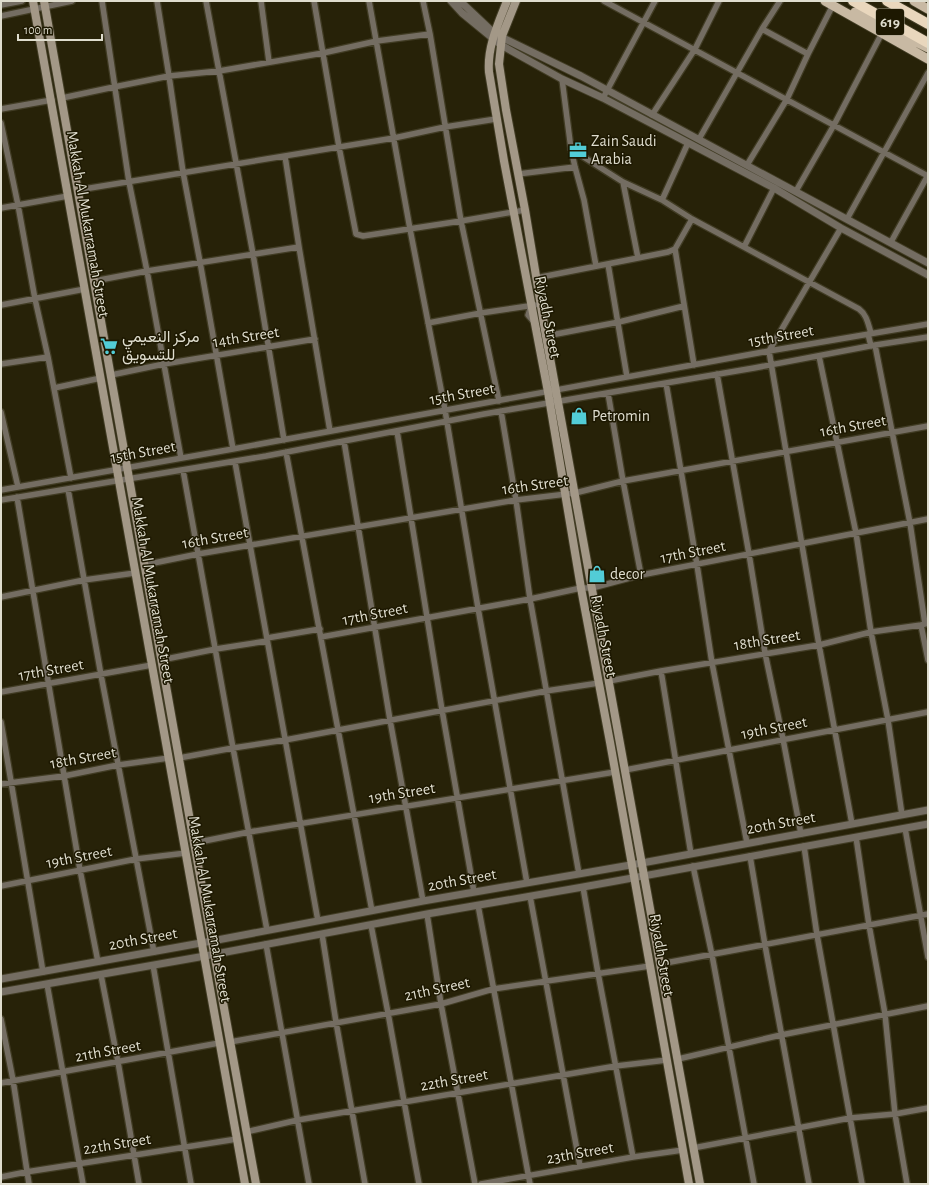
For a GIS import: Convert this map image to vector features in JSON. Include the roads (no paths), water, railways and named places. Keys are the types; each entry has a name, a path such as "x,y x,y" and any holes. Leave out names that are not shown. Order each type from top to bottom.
{"highway":[{"name":"619","path":"853,1 928,43"},
{"name":"619","path":"889,2 928,24"}],"main road":[{"name":"Riyadh Street","path":"508,1 488,61 496,119 550,403 581,588 689,1184"},
{"name":"Riyadh Street","path":"496,36 516,1"},
{"path":"914,1 927,7"},
{"path":"831,2 928,59"},
{"path":"831,2 928,48"},
{"name":"Makkah Al Mukarramah Street","path":"45,4 144,565 256,1184"},
{"name":"Makkah Al Mukarramah Street","path":"34,5 245,1184"},
{"name":"Riyadh Street","path":"496,36 502,45 499,64 506,110 700,1184"}],"street":[{"path":"1,5 22,1"},
{"path":"1,16 34,5 72,1"},
{"path":"102,1 129,182 147,271 181,458"},
{"path":"157,1 183,172 233,449"},
{"path":"206,1 253,254 284,440"},
{"path":"261,1 269,62"},
{"path":"314,1 339,147 356,234 363,236 525,210"},
{"path":"369,1 410,229 447,421 478,608 527,882"},
{"path":"423,1 430,34 461,221 499,400"},
{"path":"450,1 462,13 496,36 607,90 928,262"},
{"path":"460,1 496,36"},
{"path":"604,1 928,176 891,242"},
{"path":"603,98 655,1"},
{"path":"652,115 695,50 719,1"},
{"path":"699,139 762,29 780,1"},
{"path":"747,165 787,99 831,2"},
{"path":"762,29 808,54"},
{"path":"796,192 834,125 882,33"},
{"path":"62,98 169,76 219,71 323,53 377,41 430,34"},
{"path":"502,45 562,79 603,98 774,188 841,228 928,275"},
{"path":"847,219 928,73"},
{"path":"562,79 571,148 584,200 596,266"},
{"path":"1,109 52,100"},
{"path":"78,190 394,138 445,127 496,119"},
{"path":"1,122 71,478"},
{"path":"662,200 688,143"},
{"path":"571,148 623,182 662,200 692,219 864,313 873,346 910,523 925,624 928,660"},
{"path":"285,156 330,431"},
{"path":"518,174 575,167"},
{"path":"623,182 638,258"},
{"path":"744,247 774,188"},
{"path":"1,208 68,196"},
{"path":"536,278 668,252 675,249 692,219"},
{"path":"841,228 769,351 819,645 852,824"},
{"path":"94,281 200,262 299,247"},
{"path":"675,249 694,365"},
{"path":"608,264 619,322 627,377"},
{"path":"1,305 85,289"},
{"path":"428,323 481,312 541,304"},
{"path":"546,336 619,322 684,306"},
{"name":"15th Street","path":"1,490 869,333 928,324"},
{"name":"15th Street","path":"1,500 235,462 501,411 928,337"},
{"name":"14th Street","path":"111,375 164,364 315,339"},
{"path":"819,356 856,533 871,632 888,720 902,815"},
{"path":"1,364 48,357"},
{"path":"718,374 765,653 800,834"},
{"path":"54,388 101,378"},
{"path":"666,383 712,662 747,843"},
{"path":"608,393 641,576"},
{"path":"501,411 516,500 530,599 579,874"},
{"path":"1,412 18,487"},
{"name":"16th Street","path":"144,565 198,554 462,509 565,494 623,481 928,426"},
{"path":"397,431 442,710 474,892"},
{"path":"344,441 374,627 423,901"},
{"path":"286,452 372,911"},
{"path":"235,462 318,921"},
{"path":"183,470 267,930"},
{"path":"68,490 101,675 154,952"},
{"path":"17,497 80,870 98,962"},
{"name":"17th Street","path":"321,637 530,599 581,588 592,588 641,576 928,519"},
{"path":"1,597 84,580 136,573"},
{"name":"18th Street","path":"609,681 712,662 819,645 871,632 925,624"},
{"path":"161,660 267,640 320,628"},
{"name":"17th Street","path":"1,692 152,665"},
{"path":"661,671 690,854"},
{"path":"179,758 285,740 495,700 599,683"},
{"name":"19th Street","path":"625,770 928,712"},
{"path":"1,722 43,972"},
{"name":"18th Street","path":"1,784 64,776 118,765 169,758"},
{"name":"19th Street","path":"194,844 249,832 615,772"},
{"name":"20th Street","path":"1,979 212,942 267,930 423,901 642,863 928,810"},
{"name":"20th Street","path":"1,992 928,824"},
{"path":"905,828 928,957"},
{"path":"856,837 869,925 885,1014 895,1114 907,1184"},
{"path":"804,846 817,935 862,1184"},
{"name":"19th Street","path":"1,886 136,859 186,853"},
{"path":"750,856 809,1184"},
{"path":"693,866 712,955 754,1184"},
{"path":"583,887 633,1157"},
{"path":"530,896 580,1166"},
{"path":"478,905 530,1184"},
{"path":"427,914 441,1004 475,1184"},
{"path":"660,964 928,914"},
{"path":"371,925 419,1184"},
{"path":"322,934 365,1184"},
{"path":"266,944 309,1184"},
{"path":"153,965 191,1184"},
{"name":"21th Street","path":"230,1042 441,1004 493,989 650,966"},
{"path":"101,974 139,1184"},
{"path":"47,984 83,1184"},
{"path":"678,1059 729,1046 928,1006"},
{"path":"1,1019 13,1080 29,1184"},
{"name":"21th Street","path":"1,1083 219,1043"},
{"name":"22th Street","path":"246,1132 298,1120 616,1066 667,1060"},
{"path":"693,1148 850,1118 895,1114 928,1108"},
{"name":"22th Street","path":"1,1177 79,1163 237,1139"},
{"name":"23th Street","path":"481,1184 633,1157 683,1150"}],"place":[{"name":"Zain Saudi Arabia","path":"578,150"},
{"name":"مركز النعيمي للتسويق","path":"109,346"},
{"name":"Petromin","path":"579,416"},
{"name":"decor","path":"597,574"}]}
